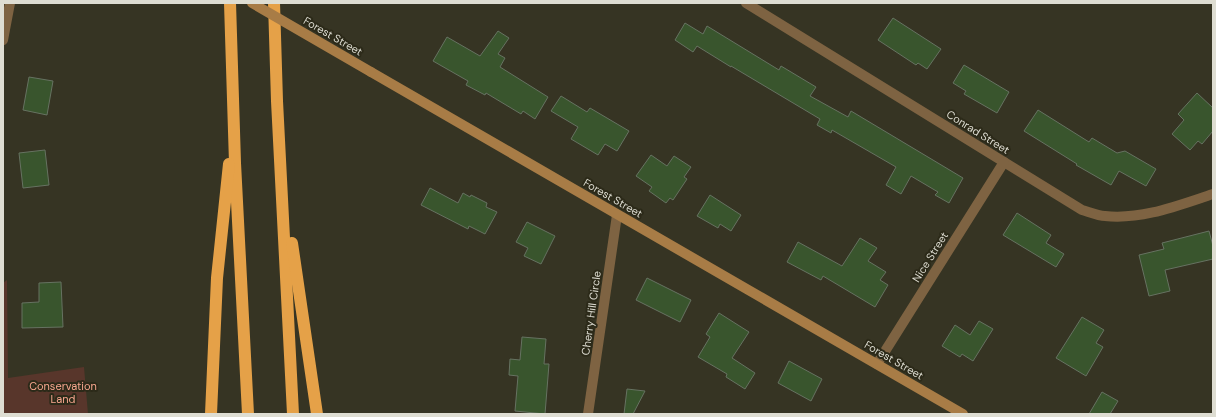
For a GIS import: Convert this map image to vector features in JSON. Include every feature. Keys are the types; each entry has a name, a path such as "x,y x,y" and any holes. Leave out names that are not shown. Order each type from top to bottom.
{"highway":[{"path":"230,3 233,119 248,414"},
{"path":"274,3 277,101 293,414"},
{"path":"211,414 217,278 233,119"},
{"path":"281,168 317,414"}],"street":[{"path":"3,40 10,3"},
{"name":"Forest Street","path":"252,3 963,414"},
{"name":"Conrad Street","path":"746,3 1082,210 1104,216 1135,216 1180,205 1213,194"},
{"name":"Nice Street","path":"877,364 1004,162"},
{"name":"Cherry Hill Circle","path":"588,414 617,215"}],"green space":[{"name":"Conservation Land","path":"7,280 8,378 84,367 88,414 3,414 3,283"}],"building":[{"path":"893,18 941,49 927,69 918,63 916,65 878,40"},
{"path":"685,23 703,34 707,26 779,70 781,66 816,87 810,96 848,117 851,111 963,178 949,203 935,195 938,192 911,176 901,194 886,185 896,167 832,130 831,133 817,125 820,119 697,46 693,52 675,40"},
{"path":"498,31 509,38 498,54 505,58 500,67 548,97 535,119 523,111 521,114 486,93 485,95 466,85 468,81 433,61 447,37 480,56"},
{"path":"964,65 1009,92 997,113 964,94 966,91 953,83"},
{"path":"29,77 53,81 47,115 23,110"},
{"path":"1197,93 1213,108 1213,131 1202,144 1198,141 1190,150 1172,134 1184,120 1178,114"},
{"path":"561,96 587,112 590,108 629,131 617,151 605,144 598,155 571,139 578,127 551,111"},
{"path":"1038,110 1089,142 1092,138 1117,153 1125,151 1156,169 1146,186 1119,171 1111,185 1076,165 1077,164 1024,131"},
{"path":"45,150 49,185 23,188 19,153"},
{"path":"651,155 667,166 674,156 691,167 684,177 687,179 673,200 670,198 666,203 649,191 652,187 636,176"},
{"path":"430,188 458,203 463,193 470,197 471,195 487,203 486,207 497,212 485,234 469,226 468,229 421,205"},
{"path":"710,195 741,215 731,231 720,224 718,228 697,216"},
{"path":"1017,213 1051,235 1046,243 1064,254 1056,267 1003,235"},
{"path":"527,222 555,236 541,264 524,256 528,248 516,242"},
{"path":"1209,231 1213,246 1213,259 1165,270 1170,291 1149,296 1139,255 1164,249 1162,243"},
{"path":"860,238 877,248 868,261 886,272 880,280 888,285 875,307 823,276 821,280 787,262 798,242 842,266"},
{"path":"647,278 691,300 680,322 636,300"},
{"path":"61,282 63,327 22,328 22,303 39,302 39,283"},
{"path":"719,313 749,332 732,358 755,373 745,389 726,377 727,374 698,357 710,337 706,334"},
{"path":"1082,317 1104,330 1096,343 1103,347 1086,376 1056,358"},
{"path":"979,321 993,329 973,361 962,354 960,357 942,346 955,325 970,335"},
{"path":"522,337 546,339 544,364 549,364 545,414 515,411 518,376 509,375 510,359 520,360"},
{"path":"789,361 822,379 811,401 778,383"},
{"path":"627,389 645,391 633,414 624,414"},
{"path":"1102,392 1118,401 1110,414 1089,414"}]}
